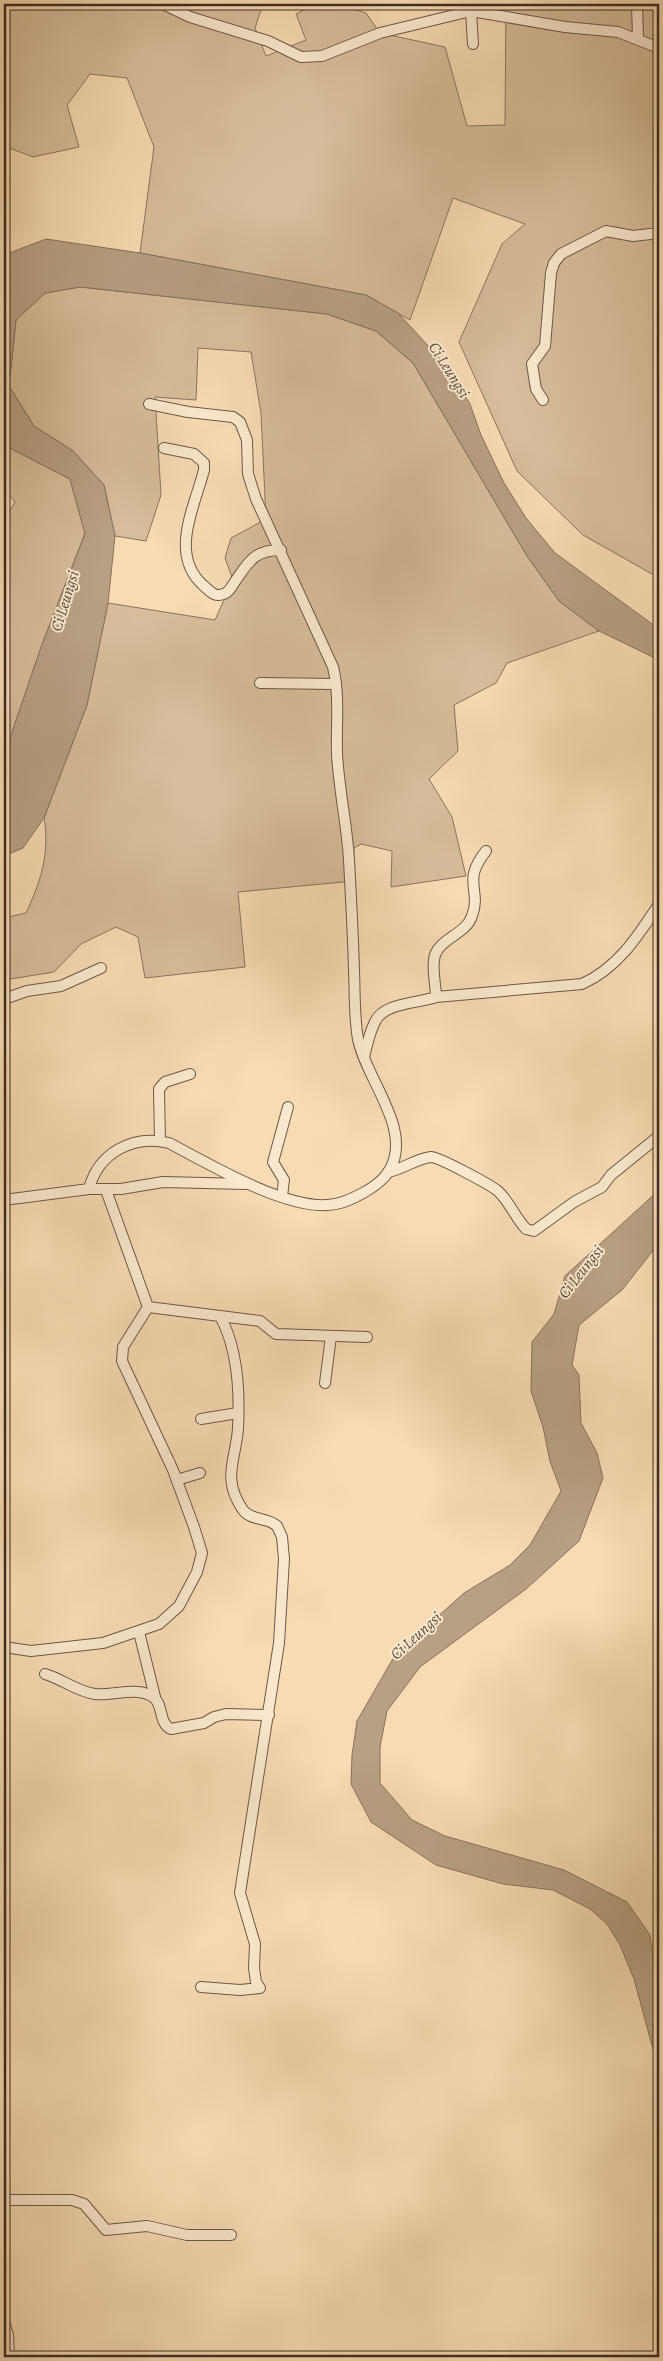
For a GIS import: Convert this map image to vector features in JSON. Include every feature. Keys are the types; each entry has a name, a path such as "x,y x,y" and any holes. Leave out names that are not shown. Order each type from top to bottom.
{"street":[{"path":"163,4 190,16 268,42 302,57 322,56 380,32 470,7 565,27 604,29 638,38 659,48"},
{"path":"637,4 638,38"},
{"path":"470,7 473,44"},
{"path":"543,400 536,389 532,364 545,346 554,264 561,254 606,231 633,236 659,233"},
{"path":"89,1189 93,1174 110,1154 118,1148 142,1140 169,1143 246,1184 282,1196 313,1205 342,1203 369,1190 388,1172 396,1151 396,1135 364,1058 356,1026 348,846 337,754 336,684 333,667 251,485 247,463 247,440 240,422 233,417 188,412 149,404"},
{"path":"164,448 194,454 204,463 204,470 189,516 186,539 187,559 191,572 196,579 214,594 221,595 228,591 256,555 265,551 281,550"},
{"path":"260,683 336,684"},
{"path":"436,997 435,955 443,944 471,919 474,904 473,871 486,851"},
{"path":"364,1058 374,1023 381,1014 392,1008 436,997 582,984 599,976 623,956 659,904"},
{"path":"4,999 27,991 61,986 102,968"},
{"path":"160,1141 159,1089 165,1082 190,1074"},
{"path":"282,1196 284,1180 273,1162 288,1107"},
{"path":"388,1172 402,1170 429,1157 443,1160 494,1187 508,1202 526,1229 534,1231 567,1206 602,1187 612,1175 659,1136"},
{"path":"4,1200 89,1189 106,1190 163,1182 246,1184"},
{"path":"106,1190 148,1307"},
{"path":"148,1307 260,1321 276,1334 367,1337"},
{"path":"4,1647 31,1651 52,1650 103,1643 139,1632 159,1624 179,1606 194,1581 201,1560 200,1545 176,1480 121,1356 123,1347 148,1307"},
{"path":"201,1987 240,1990 260,1988 256,1982 254,1944 240,1893 279,1643 284,1549 277,1526 246,1513 236,1496 230,1473 237,1443 237,1375 229,1337 220,1316"},
{"path":"325,1383 330,1336"},
{"path":"201,1419 238,1413"},
{"path":"176,1480 200,1473"},
{"path":"139,1632 155,1698 160,1705 164,1723 170,1729 204,1723 214,1717 226,1714 269,1715"},
{"path":"45,1674 95,1694 140,1692 155,1698"},
{"path":"4,2200 72,2200 84,2204 103,2229 110,2231 147,2226 187,2235 232,2235"},
{"path":"4,2322 8,2334 9,2357"}],"shaded area":[{"path":"4,4 263,4 255,28 266,56 306,40 296,14 315,4 338,4 366,13 380,33 445,47 467,126 505,125 506,4 659,4 659,578 583,535 517,471 459,342 502,244 525,224 453,198 410,320 366,295 140,253 154,147 127,78 90,74 67,105 79,147 33,157 4,146"},
{"path":"80,287 327,314 376,331 413,363 527,556 559,601 599,631 507,663 496,683 454,705 458,751 429,779 452,817 466,876 391,887 392,851 361,844 354,848 353,881 238,892 245,967 145,978 138,937 116,927 81,944 54,972 4,980 4,918 26,913 40,878 46,843 44,818 87,705 108,603 215,620 233,580 225,558 231,538 266,519 261,413 251,352 198,348 196,400 155,397 161,495 146,541 115,536 104,485 73,451 34,426 9,386 16,320 45,293"},
{"path":"4,445 70,479 85,533 42,645 4,756 4,521 15,502 4,489"}],"water":[{"name":"Ci Leungsi","path":"46,239 140,253 366,295 398,313 443,362 470,404 481,435 504,483 526,518 555,553 659,629 659,660 599,631 559,601 527,556 413,363 376,331 327,314 80,287 45,293 16,320 9,386 34,426 73,451 104,485 115,536 108,603 87,705 44,818 23,848 4,856 4,756 41,647 85,534 70,479 4,445 4,255"},
{"name":"Ci Leungsi","path":"659,1190 659,1243 622,1290 579,1325 572,1365 579,1375 581,1423 597,1453 603,1478 579,1541 526,1589 420,1667 387,1711 380,1747 380,1783 412,1820 445,1836 564,1870 627,1902 650,1935 653,1957 659,1972 659,2071 634,1979 620,1945 607,1924 590,1909 553,1890 503,1884 436,1865 371,1822 351,1784 352,1755 357,1721 395,1655 464,1593 510,1565 530,1545 561,1491 550,1461 543,1427 531,1391 532,1342 554,1314 565,1276"}]}
